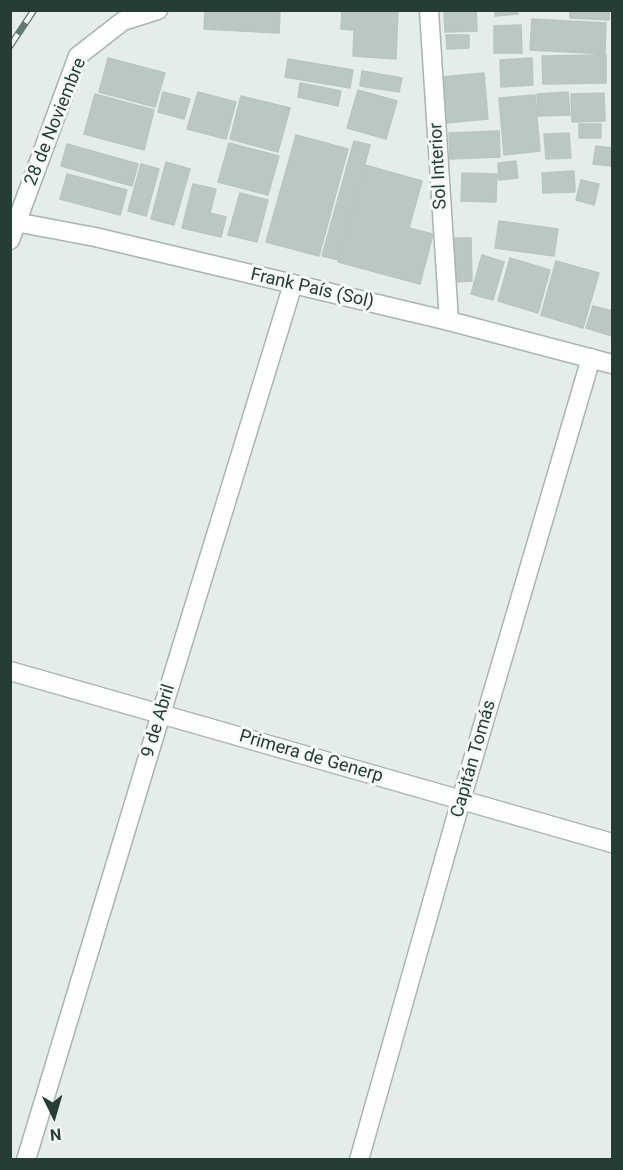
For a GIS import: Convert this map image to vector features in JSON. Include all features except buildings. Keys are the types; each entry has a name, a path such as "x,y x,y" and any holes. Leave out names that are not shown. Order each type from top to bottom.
{"street":[{"name":"28 de Noviembre","path":"10,240 14,221 78,56 123,21 158,10"},
{"name":"Sol Interior","path":"429,10 449,321"},
{"name":"Frank País (Sol)","path":"14,221 94,237 449,321 612,364"},
{"name":"9 de Abril","path":"27,1160 160,714 293,284"},
{"name":"Capitán Tomás","path":"359,1160 461,800 591,358"},
{"name":"Primera de Generp","path":"10,671 612,843"}],"railway":[{"path":"10,46 34,10"}]}
